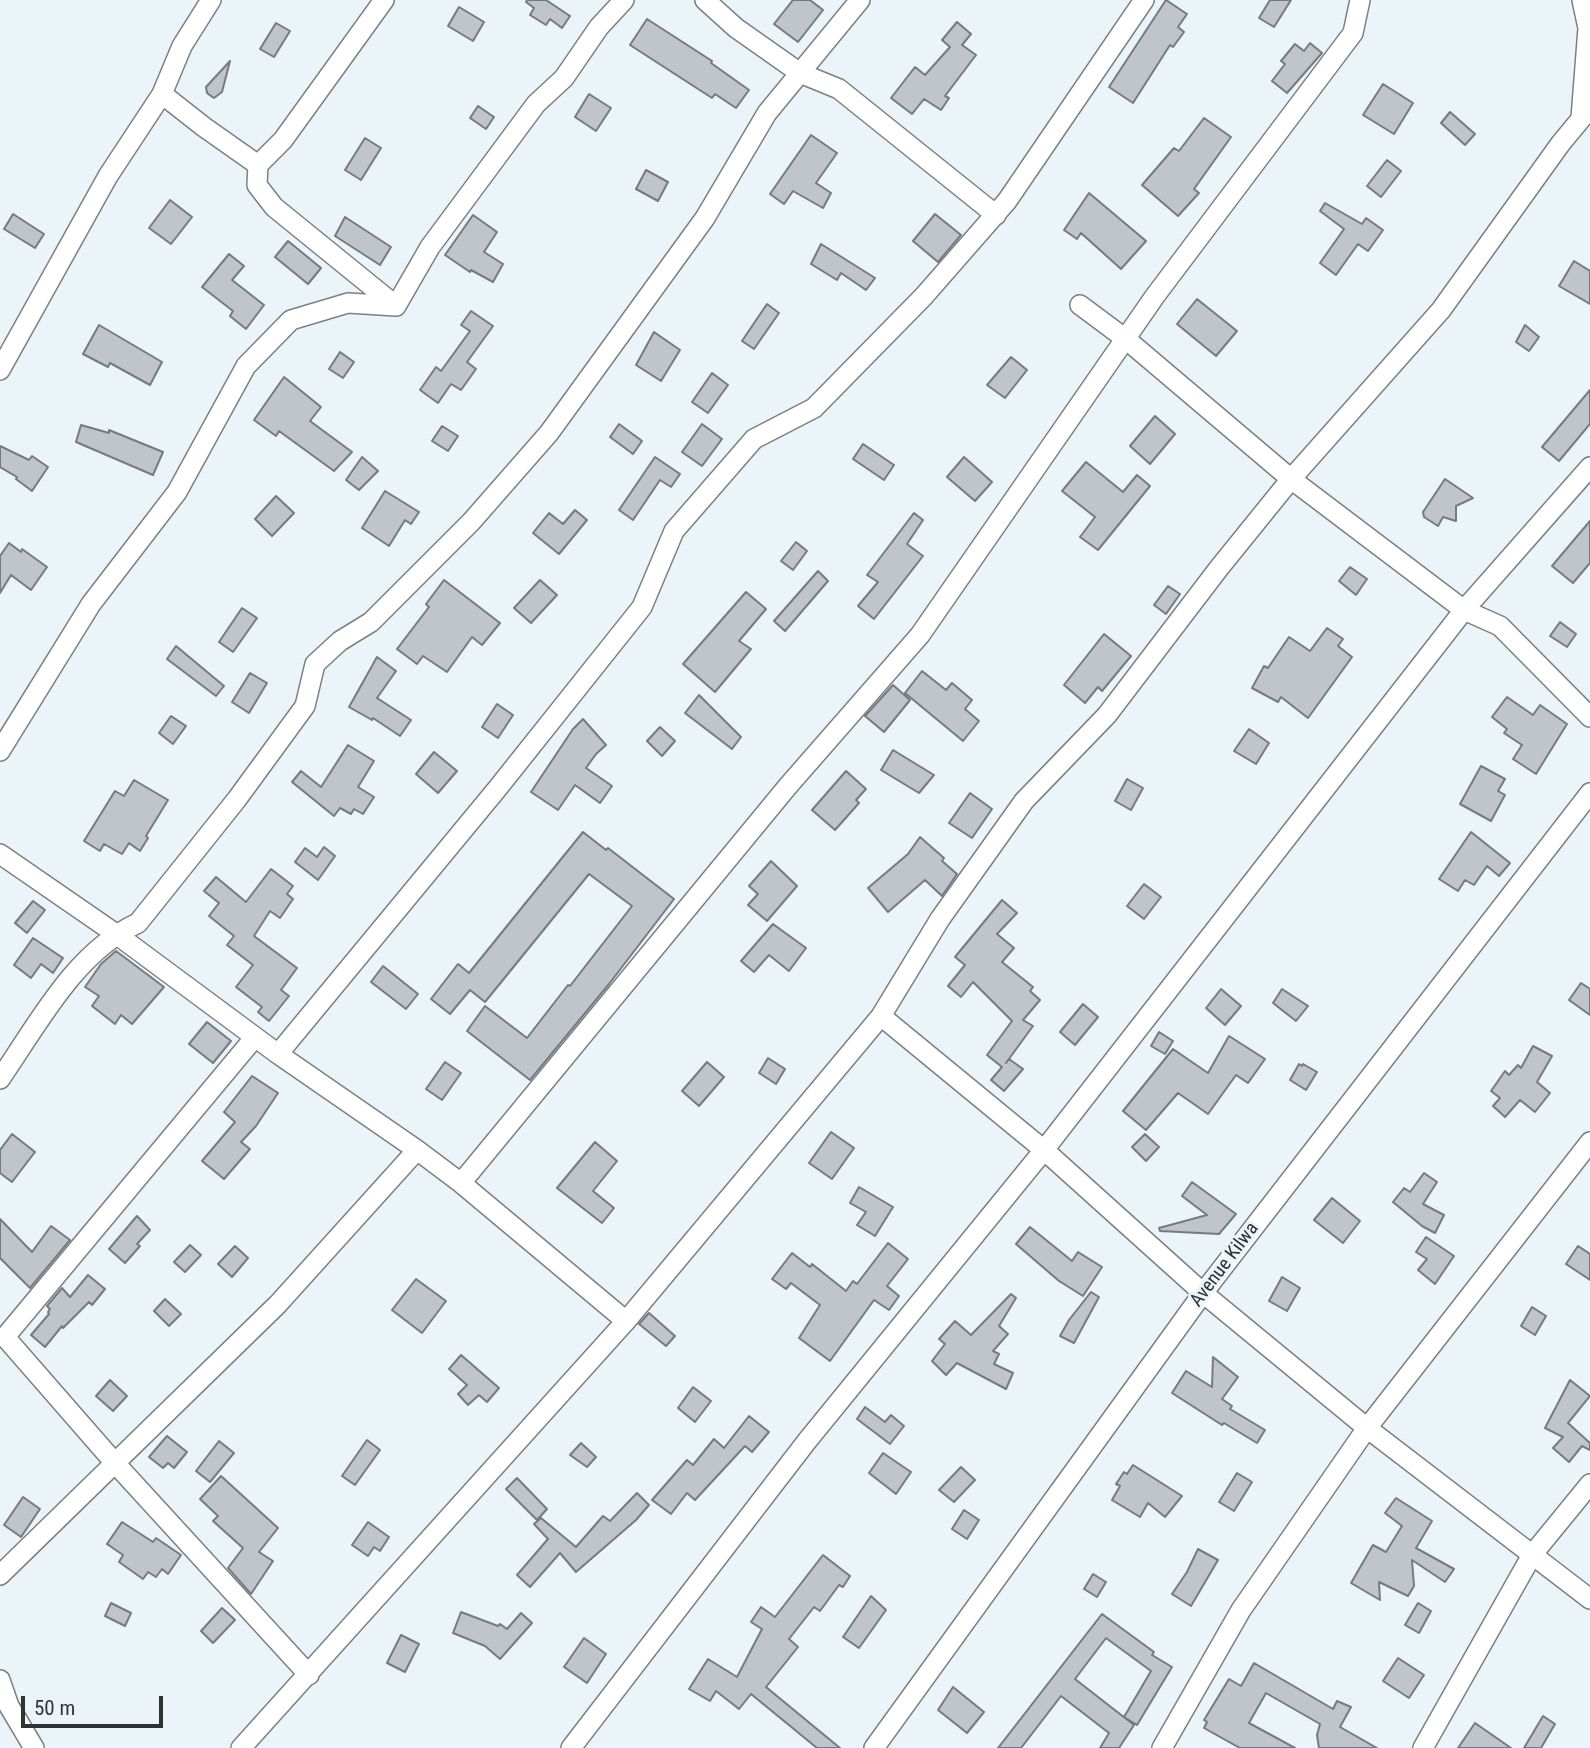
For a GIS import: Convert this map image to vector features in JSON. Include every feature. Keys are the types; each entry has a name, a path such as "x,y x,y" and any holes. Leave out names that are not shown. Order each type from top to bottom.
{"street":[{"path":"0,370 108,176 162,94 182,46 211,0"},
{"path":"384,0 283,140 258,165 257,185 274,207 396,306"},
{"path":"396,306 430,247 536,104 564,78 599,27 624,0"},
{"path":"705,0 736,29 800,74 839,89 996,215"},
{"path":"0,1079 71,978 116,934 138,923 252,779 305,706 315,664 340,641 370,622 471,522 549,433 705,218 767,113 860,0"},
{"path":"278,1054 498,789 642,607 674,531 754,439 814,408 924,296 996,215 1144,0"},
{"path":"461,1183 788,786 920,635 1155,296 1353,33 1360,0"},
{"path":"242,1748 626,1321 881,1016 940,919 1024,801 1107,715 1291,479 1441,310 1586,113 1588,28 1582,0"},
{"path":"162,94 258,165"},
{"path":"0,751 91,604 177,492 246,366 291,320 348,303 396,306"},
{"path":"1080,305 1127,340 1291,479 1464,610 1500,626 1590,718"},
{"path":"571,1748 807,1441 1044,1150 1464,610 1590,467"},
{"name":"Avenue Kilwa","path":"874,1748 1203,1293 1590,793"},
{"path":"0,854 116,934 278,1054 417,1150 461,1183 626,1321"},
{"path":"881,1016 1044,1150 1203,1293 1367,1428 1590,1599"},
{"path":"255,1037 5,1337 114,1462 309,1675"},
{"path":"1162,1748 1241,1610 1367,1428 1590,1142"},
{"path":"0,1591 6,1570 278,1304 417,1150"},
{"path":"1423,1748 1532,1555 1590,1484"},
{"path":"0,1680 9,1706 34,1748"}],"building":[{"path":"527,0 546,0 570,16 562,28 550,19 546,25 530,15 534,8"},
{"path":"793,0 810,0 823,10 798,42 774,24"},
{"path":"1166,0 1187,14 1178,27 1184,32 1173,47 1170,45 1133,103 1109,87"},
{"path":"1270,0 1291,0 1274,27 1259,18"},
{"path":"459,7 484,22 473,41 448,26"},
{"path":"647,19 712,61 711,63 749,90 736,108 715,94 712,98 630,45"},
{"path":"957,22 971,34 962,45 976,55 945,96 949,98 941,110 924,99 912,114 891,98 915,67 925,75 950,47 942,40"},
{"path":"276,23 290,31 274,57 260,49"},
{"path":"1310,43 1322,53 1287,93 1272,81 1285,64 1281,61 1295,44 1304,51"},
{"path":"230,61 222,92 214,98 207,93 206,87"},
{"path":"1383,84 1413,103 1394,134 1363,115"},
{"path":"589,94 611,108 596,131 575,117"},
{"path":"478,106 494,117 486,129 470,118"},
{"path":"1450,112 1475,134 1465,145 1441,123"},
{"path":"1204,118 1231,137 1194,189 1199,193 1178,216 1142,185 1174,148 1179,151"},
{"path":"811,135 837,153 816,183 831,193 823,208 793,191 784,204 770,194"},
{"path":"365,138 381,148 361,180 345,170"},
{"path":"1387,160 1401,171 1381,197 1367,186"},
{"path":"646,170 668,182 658,201 636,189"},
{"path":"1089,193 1146,241 1121,269 1081,233 1077,239 1064,230"},
{"path":"170,200 192,217 171,244 149,228"},
{"path":"1325,203 1362,224 1366,218 1383,230 1368,251 1358,244 1336,275 1320,263 1344,229 1320,211"},
{"path":"13,214 44,234 35,248 4,229"},
{"path":"935,214 961,235 938,262 913,241"},
{"path":"473,215 497,232 484,252 503,264 493,282 471,270 470,272 445,255"},
{"path":"345,217 391,247 380,265 335,236"},
{"path":"288,241 321,268 308,284 275,257"},
{"path":"821,244 875,278 866,290 841,273 837,280 811,264"},
{"path":"229,254 244,266 232,280 264,305 246,329 230,316 233,311 202,287"},
{"path":"1574,261 1590,271 1590,304 1559,286"},
{"path":"1197,299 1237,331 1216,356 1177,324"},
{"path":"767,304 779,313 754,349 742,341"},
{"path":"471,311 493,326 467,362 476,369 461,390 451,384 438,403 420,390 436,367 441,371 470,331 461,325"},
{"path":"99,325 162,362 150,385 110,363 108,367 83,354"},
{"path":"1525,325 1539,337 1529,351 1516,342"},
{"path":"654,332 680,350 661,381 636,365"},
{"path":"340,352 354,362 343,378 329,369"},
{"path":"1011,357 1027,370 1005,398 987,385"},
{"path":"712,373 728,385 708,413 692,402"},
{"path":"284,377 321,407 310,421 352,452 334,471 279,431 276,436 254,420"},
{"path":"1590,390 1590,424 1559,461 1542,447"},
{"path":"1155,416 1175,434 1150,464 1130,446"},
{"path":"619,424 642,441 633,454 610,437"},
{"path":"702,424 722,439 702,466 682,452"},
{"path":"81,425 109,433 109,430 163,452 153,475 76,442"},
{"path":"442,426 458,436 448,451 432,441"},
{"path":"863,444 894,465 884,480 853,459"},
{"path":"0,446 29,460 32,456 48,467 32,491 16,479 17,477 0,467"},
{"path":"362,457 378,471 359,490 346,480"},
{"path":"655,457 680,474 671,487 660,480 633,520 619,510"},
{"path":"964,457 992,482 975,501 947,477"},
{"path":"1086,462 1123,492 1137,475 1150,486 1098,550 1080,537 1095,517 1062,491"},
{"path":"1445,479 1473,498 1456,506 1456,521 1443,517 1438,526 1424,517 1423,512"},
{"path":"385,491 419,512 411,524 405,520 389,546 362,528"},
{"path":"276,496 294,513 272,536 255,519"},
{"path":"575,510 587,520 559,554 533,533 549,513 563,524"},
{"path":"914,513 923,520 907,544 923,556 874,619 858,606 878,582 867,575"},
{"path":"1590,521 1590,563 1573,583 1552,566"},
{"path":"796,542 807,551 793,570 781,561"},
{"path":"9,543 47,567 31,590 11,575 0,593 0,556"},
{"path":"1350,567 1367,579 1356,595 1339,581"},
{"path":"818,571 828,581 785,631 774,621"},
{"path":"444,580 500,623 482,645 472,637 447,672 423,656 417,664 397,649 429,607 426,604"},
{"path":"540,580 557,595 531,623 514,608"},
{"path":"1168,586 1180,594 1166,614 1154,605"},
{"path":"746,592 766,609 739,641 751,649 715,692 683,664"},
{"path":"242,608 257,618 233,652 219,642"},
{"path":"1560,622 1576,634 1567,647 1550,636"},
{"path":"1327,628 1343,639 1338,646 1352,657 1308,718 1281,697 1278,702 1252,688 1264,666 1268,668 1289,637 1310,651"},
{"path":"1104,634 1131,656 1102,691 1098,687 1085,703 1064,685"},
{"path":"176,646 224,686 216,696 167,659"},
{"path":"377,657 396,671 377,698 411,720 400,736 373,718 372,720 349,707"},
{"path":"922,671 946,690 952,683 972,700 965,709 979,721 963,741 905,693"},
{"path":"250,673 267,683 249,713 232,702"},
{"path":"893,685 910,700 884,732 865,716"},
{"path":"699,695 741,737 732,749 685,713"},
{"path":"1507,697 1533,715 1540,705 1567,724 1536,774 1513,759 1522,745 1504,733 1507,729 1492,717"},
{"path":"497,704 513,715 498,738 482,727"},
{"path":"171,716 186,726 173,744 159,733"},
{"path":"583,719 606,745 586,768 612,786 600,803 575,785 558,810 531,792 573,729"},
{"path":"660,727 675,741 662,756 647,741"},
{"path":"1249,729 1269,743 1256,764 1234,751"},
{"path":"348,745 374,761 358,787 374,797 363,814 354,809 351,814 340,808 334,816 292,782 301,771 321,787"},
{"path":"893,750 934,775 919,793 881,770"},
{"path":"434,752 457,771 438,793 416,774"},
{"path":"1481,766 1505,779 1498,791 1505,795 1491,821 1460,804"},
{"path":"846,771 866,789 856,800 859,803 835,830 812,810"},
{"path":"1127,779 1143,788 1131,810 1115,801"},
{"path":"134,780 168,800 140,851 129,843 122,854 104,844 100,851 84,841 115,791 124,796"},
{"path":"970,793 992,809 972,838 949,823"},
{"path":"583,832 674,899 530,1080 467,1031 485,1006 527,1038 632,906 589,874 485,1002 470,990 450,1014 431,999 458,964 469,973"},
{"path":"1471,832 1510,863 1499,876 1487,866 1474,885 1465,880 1458,891 1439,879"},
{"path":"920,837 944,858 942,861 957,874 942,896 925,880 888,912 868,888 908,854"},
{"path":"324,847 335,856 318,880 295,862 305,848 317,857"},
{"path":"771,861 797,886 767,921 748,905 758,894 749,886"},
{"path":"271,869 293,886 287,894 293,899 280,918 270,911 254,936 297,968 281,990 289,996 269,1021 258,1012 262,1007 236,987 253,965 227,945 234,936 209,916 219,903 204,891 216,877 246,902"},
{"path":"1144,884 1161,897 1144,919 1127,906"},
{"path":"1002,900 1017,913 997,934 1014,948 1002,962 1033,987 1030,991 1040,1000 1023,1020 1033,1026 1006,1063 1009,1059 1023,1069 1004,1091 991,1080 1002,1067 987,1055 1012,1021 973,982 961,997 948,986 965,965 955,957"},
{"path":"33,901 45,910 27,933 15,923"},
{"path":"773,924 806,948 789,971 769,955 754,972 741,961"},
{"path":"33,938 63,958 53,973 41,964 31,978 14,965"},
{"path":"116,951 164,987 132,1024 121,1015 115,1024 92,1006 99,996 85,987 101,964"},
{"path":"383,966 418,994 406,1009 371,982"},
{"path":"1581,983 1590,989 1590,1015 1569,1000"},
{"path":"1221,989 1241,1006 1225,1025 1206,1008"},
{"path":"1282,989 1308,1006 1296,1021 1273,1003"},
{"path":"1083,1004 1098,1017 1075,1045 1060,1032"},
{"path":"207,1022 231,1041 213,1063 189,1044"},
{"path":"1159,1032 1173,1041 1165,1054 1151,1046"},
{"path":"1229,1036 1265,1059 1248,1083 1236,1075 1208,1114 1178,1093 1146,1130 1123,1111 1173,1049 1208,1073"},
{"path":"1533,1046 1552,1056 1537,1082 1550,1093 1535,1112 1520,1100 1505,1117 1493,1106 1500,1098 1491,1091 1505,1071 1509,1075 1518,1065 1521,1068"},
{"path":"768,1058 785,1069 776,1084 759,1073"},
{"path":"445,1062 461,1073 442,1100 426,1089"},
{"path":"707,1062 724,1077 699,1106 682,1091"},
{"path":"1299,1064 1317,1072 1306,1090 1290,1080"},
{"path":"252,1076 278,1093 256,1126 241,1142 250,1149 224,1179 202,1161 235,1122 224,1112"},
{"path":"831,1132 854,1148 832,1179 809,1163"},
{"path":"12,1134 35,1152 12,1182 0,1173 0,1150"},
{"path":"1145,1134 1159,1147 1146,1161 1132,1147"},
{"path":"595,1142 617,1161 593,1191 614,1208 602,1223 557,1188"},
{"path":"1424,1173 1437,1182 1423,1204 1444,1215 1435,1233 1393,1202 1404,1188 1410,1192"},
{"path":"1192,1182 1236,1214 1219,1234 1160,1231 1159,1228 1207,1215 1182,1196"},
{"path":"859,1187 893,1207 875,1236 857,1225 866,1212 850,1203"},
{"path":"1332,1198 1360,1221 1343,1243 1314,1220"},
{"path":"137,1216 150,1230 125,1263 109,1249"},
{"path":"0,1219 32,1252 51,1226 70,1240 30,1288 0,1258"},
{"path":"1030,1227 1072,1261 1078,1252 1102,1267 1083,1296 1059,1281 1016,1244"},
{"path":"1426,1237 1454,1256 1435,1284 1418,1270 1427,1259 1416,1252"},
{"path":"888,1243 908,1259 887,1286 899,1296 889,1310 874,1300 830,1361 799,1338 820,1305 791,1283 786,1289 772,1279 792,1253 810,1267 812,1264 846,1291 853,1281 857,1284"},
{"path":"190,1245 201,1255 185,1272 174,1262"},
{"path":"235,1246 248,1258 232,1277 218,1264"},
{"path":"1578,1246 1590,1254 1590,1280 1566,1264"},
{"path":"88,1275 105,1289 92,1305 89,1302 63,1328 62,1326 45,1347 31,1335 49,1314 50,1309 47,1306 62,1288 70,1297"},
{"path":"1282,1277 1300,1288 1287,1311 1269,1301"},
{"path":"416,1279 446,1301 422,1333 392,1310"},
{"path":"1091,1292 1099,1297 1074,1343 1060,1336 1069,1320"},
{"path":"1011,1294 1016,1298 999,1326 1008,1334 993,1351 999,1354 994,1364 1013,1373 1006,1389 957,1363 946,1375 932,1361 945,1344 939,1339 955,1321 971,1335"},
{"path":"165,1299 181,1314 169,1326 154,1311"},
{"path":"1532,1307 1546,1316 1535,1335 1521,1326"},
{"path":"649,1313 675,1336 666,1346 639,1324"},
{"path":"461,1355 499,1388 487,1402 479,1395 468,1405 458,1394 467,1385 449,1369"},
{"path":"1213,1357 1238,1377 1222,1399 1232,1406 1230,1409 1265,1430 1257,1443 1224,1423 1222,1425 1172,1393 1186,1371 1212,1387"},
{"path":"110,1380 127,1396 113,1411 96,1396"},
{"path":"1570,1380 1590,1396 1568,1423 1590,1443 1590,1450 1582,1446 1569,1462 1553,1448 1563,1437 1545,1428"},
{"path":"693,1387 711,1401 695,1422 678,1408"},
{"path":"865,1407 885,1422 891,1415 904,1426 890,1444 857,1419"},
{"path":"749,1416 769,1432 752,1452 745,1446 695,1500 687,1493 671,1514 652,1500 687,1460 693,1465 714,1439 724,1448"},
{"path":"167,1436 187,1452 174,1468 168,1463 163,1468 149,1457"},
{"path":"367,1440 380,1450 355,1485 342,1476"},
{"path":"219,1441 234,1453 210,1482 196,1471"},
{"path":"581,1443 596,1457 587,1467 570,1455"},
{"path":"883,1453 911,1472 896,1494 869,1473"},
{"path":"1133,1465 1182,1496 1165,1517 1148,1503 1140,1517 1112,1500 1120,1486 1116,1484"},
{"path":"961,1467 975,1480 954,1502 939,1490"},
{"path":"1237,1473 1252,1482 1234,1511 1219,1502"},
{"path":"221,1476 278,1528 259,1552 273,1561 251,1594 228,1568 243,1548 213,1521 218,1516 200,1499"},
{"path":"517,1478 547,1509 537,1520 506,1489"},
{"path":"637,1493 649,1505 636,1520 576,1572 560,1553 530,1587 517,1575 548,1539 534,1524 541,1518 576,1547 603,1516 610,1521"},
{"path":"23,1497 40,1509 21,1537 4,1525"},
{"path":"1396,1498 1432,1521 1416,1548 1454,1569 1445,1582 1412,1560 1414,1586 1408,1596 1379,1582 1380,1600 1351,1583 1373,1545 1386,1552 1402,1526 1385,1513"},
{"path":"964,1510 979,1520 967,1539 952,1529"},
{"path":"122,1522 153,1542 156,1538 181,1555 168,1574 162,1569 156,1577 148,1572 143,1579 119,1562 123,1555 107,1544"},
{"path":"368,1522 389,1537 380,1551 374,1547 368,1556 352,1545"},
{"path":"1198,1549 1218,1560 1191,1606 1172,1594"},
{"path":"823,1555 850,1576 843,1587 839,1585 820,1611 814,1607 789,1639 798,1647 766,1687 840,1748 817,1748 751,1694 739,1709 716,1691 710,1701 689,1689 708,1659 737,1677 762,1629 751,1622 761,1607 775,1617"},
{"path":"1093,1574 1106,1582 1097,1597 1084,1589"},
{"path":"871,1596 886,1610 859,1648 843,1637"},
{"path":"111,1603 131,1613 125,1626 105,1616"},
{"path":"1418,1603 1431,1611 1419,1633 1405,1625"},
{"path":"222,1608 235,1620 213,1643 201,1631"},
{"path":"461,1612 498,1626 500,1624 507,1629 521,1613 532,1623 500,1659 485,1646 453,1633"},
{"path":"1102,1614 1154,1652 1152,1655 1172,1667 1137,1725 1124,1717 1151,1671 1106,1638 1075,1679 1134,1725 1119,1748 1100,1748 1109,1733 1061,1696 1021,1748 998,1748"},
{"path":"401,1635 419,1644 405,1672 387,1663"},
{"path":"584,1638 606,1654 587,1683 564,1667"},
{"path":"1398,1658 1424,1675 1409,1698 1383,1681"},
{"path":"1254,1663 1333,1709 1337,1701 1351,1707 1340,1727 1377,1748 1319,1748 1317,1735 1320,1724 1266,1693 1249,1723 1295,1748 1240,1748 1204,1728 1207,1722 1204,1720 1229,1679 1241,1686"},
{"path":"953,1687 984,1712 967,1733 938,1710"},
{"path":"1543,1716 1555,1724 1541,1748 1524,1748"},
{"path":"1475,1723 1511,1748 1458,1748"}]}
